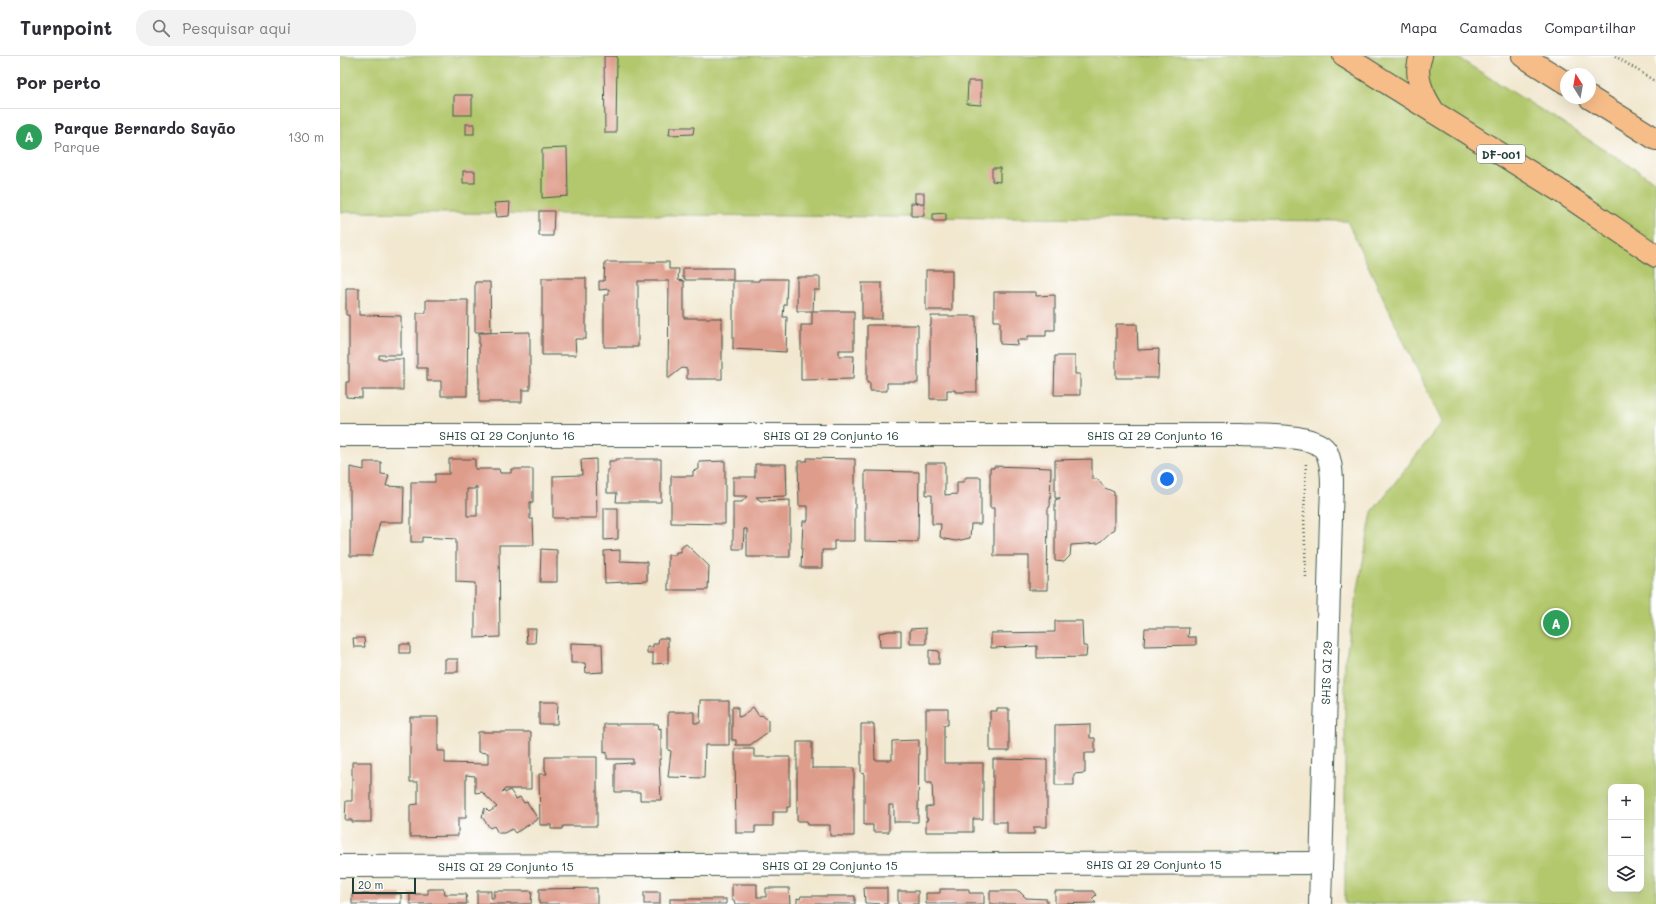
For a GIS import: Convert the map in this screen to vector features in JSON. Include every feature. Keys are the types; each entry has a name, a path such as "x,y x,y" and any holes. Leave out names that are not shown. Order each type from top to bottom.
{"main road":[{"name":"DF-001","path":"1344,56 1560,191 1656,256"},
{"path":"1421,56 1417,66 1420,85 1425,99 1435,113"},
{"path":"1523,56 1560,79"},
{"path":"1596,102 1656,139"}],"street":[{"name":"SHIS QI 29 Conjunto 16","path":"340,435 1241,435 1303,439 1314,449"},
{"name":"SHIS QI 29","path":"1314,449 1327,453 1331,467 1331,517 1320,904"},
{"name":"SHIS QI 29 Conjunto 15","path":"340,866 1320,863"}],"path":[{"path":"1615,56 1656,82"},
{"path":"1306,580 1304,516 1314,449"}],"green space":[{"path":"340,56 1455,56 1656,182 1656,904 1345,904 1345,661 1372,512 1442,422 1347,221 340,212"}],"building":[{"path":"604,56 617,56 616,133 605,133"},
{"path":"968,81 981,81 981,105 967,104"},
{"path":"454,95 472,95 472,115 454,115"},
{"path":"466,124 474,124 474,134 466,134"},
{"path":"670,127 694,127 693,134 669,135"},
{"path":"567,148 568,196 542,198 542,149"},
{"path":"992,168 1000,168 1000,182 992,181"},
{"path":"463,171 475,171 475,183 463,183"},
{"path":"915,193 924,193 924,203 915,203"},
{"path":"510,202 509,216 497,217 494,203"},
{"path":"911,203 924,204 924,216 911,216"},
{"path":"539,211 554,211 553,236 539,236"},
{"path":"946,213 946,221 933,221 933,214"},
{"path":"605,262 669,262 669,269 679,269 678,280 684,281 684,318 722,318 722,379 687,379 687,369 682,368 668,379 669,281 638,281 638,347 604,347 604,295 609,295 609,289 599,290 599,281 604,281"},
{"path":"683,268 733,268 733,280 685,280 685,278 683,278"},
{"path":"926,270 952,270 952,310 926,310"},
{"path":"797,277 820,277 820,290 814,290 813,311 854,311 854,350 839,350 839,356 854,356 853,379 801,380 801,325 812,325 812,311 797,311"},
{"path":"542,278 586,278 586,339 575,339 576,355 542,355"},
{"path":"759,279 787,279 786,305 784,305 783,317 787,317 786,352 733,349 733,281 759,281"},
{"path":"475,282 490,282 491,332 475,332"},
{"path":"862,283 882,283 882,319 862,319"},
{"path":"346,288 359,288 359,315 401,316 401,355 379,355 379,359 403,359 403,390 362,390 362,398 346,397 346,382 349,382 349,315 346,315"},
{"path":"994,292 1036,292 1036,296 1055,295 1055,330 1046,330 1046,336 1028,336 1028,340 1017,340 1018,345 1000,344 1000,321 994,321"},
{"path":"426,300 468,300 467,396 441,396 441,381 427,381 427,368 417,368 417,313 426,313"},
{"path":"931,316 976,316 977,392 955,392 955,390 947,390 947,399 930,399"},
{"path":"1116,324 1137,324 1138,350 1159,349 1158,378 1116,378"},
{"path":"867,325 918,325 918,383 887,383 887,391 870,391 870,383 867,383"},
{"path":"530,332 530,390 522,390 522,402 479,402 479,333"},
{"path":"1055,356 1075,356 1075,374 1080,374 1080,395 1054,395"},
{"path":"807,458 855,459 855,541 834,541 834,550 822,550 822,568 801,568 803,521 808,521 808,506 799,506 798,461 807,461"},
{"path":"449,459 475,459 475,469 499,469 500,473 511,473 511,469 533,469 533,502 530,502 530,519 533,519 534,545 499,545 500,637 475,638 475,583 456,582 456,539 422,537 422,542 411,542 411,482 435,482 435,474 449,474","holes":["475,487 477,487 477,516 467,516 467,489 475,489"]},
{"path":"596,459 597,518 553,518 553,476 582,475 581,460"},
{"path":"616,459 661,459 661,502 616,502 617,493 607,493 607,470 609,470 609,461 616,461"},
{"path":"1092,459 1092,479 1097,479 1105,488 1114,492 1114,529 1099,543 1071,545 1070,556 1064,562 1055,561 1055,500 1061,498 1055,498 1055,460"},
{"path":"725,461 725,524 671,523 671,476 693,476 693,471 699,469 699,462"},
{"path":"364,462 381,462 381,474 389,475 386,486 404,487 403,522 380,522 372,556 350,556 350,467 364,470"},
{"path":"926,463 945,463 945,495 957,494 957,482 963,482 966,477 981,477 981,524 971,524 970,538 956,541 945,539 940,537 941,524 932,524 932,495 926,495"},
{"path":"755,464 786,464 787,496 756,497 761,501 790,500 790,557 747,557 747,529 744,529 743,549 733,549 733,502 742,502 747,496 733,496 733,477 755,477"},
{"path":"994,466 1051,468 1050,507 1048,508 1047,590 1029,590 1029,556 994,556 994,508 990,508 990,468 994,468"},
{"path":"865,471 919,472 918,542 865,541"},
{"path":"604,508 618,508 618,539 604,540"},
{"path":"686,544 709,566 708,590 668,590 668,555 676,555 676,552 681,552 681,548"},
{"path":"541,549 557,550 557,582 540,582"},
{"path":"620,550 620,561 647,562 647,581 605,583 604,551"},
{"path":"1055,621 1082,621 1083,646 1087,646 1086,657 1037,658 1037,646 991,648 991,633 1055,632"},
{"path":"926,628 926,644 910,644 910,629"},
{"path":"1145,628 1189,628 1188,637 1196,637 1196,645 1144,646"},
{"path":"526,629 536,629 535,643 527,643"},
{"path":"901,631 901,647 880,647 879,633"},
{"path":"353,638 364,638 365,647 354,647"},
{"path":"659,638 668,638 668,663 653,664 653,653 647,653 647,647 653,647 653,644 658,644"},
{"path":"571,643 602,644 603,672 586,673 585,663 571,663"},
{"path":"400,644 410,644 410,653 400,653"},
{"path":"929,650 939,651 939,664 929,664"},
{"path":"445,659 458,659 458,672 445,672"},
{"path":"701,700 729,700 729,745 705,745 704,778 668,777 671,751 668,750 668,712 694,712 694,723 700,723"},
{"path":"539,702 558,702 557,724 539,724"},
{"path":"732,707 738,707 738,717 742,716 753,707 759,716 762,715 768,720 768,732 750,745 736,745 736,740 732,740"},
{"path":"926,709 948,709 948,725 944,725 944,763 983,763 983,819 973,819 973,832 926,832 926,820 928,820 928,818 926,818 926,807 933,806 932,783 926,783"},
{"path":"997,709 1009,709 1009,751 990,751 990,711 997,711"},
{"path":"410,717 438,717 438,751 445,751 445,763 488,764 488,753 478,752 478,732 531,732 531,789 505,789 502,792 504,791 505,793 510,790 516,799 520,797 524,803 527,802 538,819 515,833 512,829 504,833 498,833 494,826 490,828 482,817 485,808 489,812 497,807 482,792 475,793 475,776 466,775 466,818 458,818 458,836 410,837 410,805 418,804 418,782 410,782"},
{"path":"604,724 658,724 659,729 661,728 661,759 659,759 661,800 640,800 640,792 615,792 615,764 633,763 633,759 607,759 607,752 604,753"},
{"path":"861,724 874,724 875,760 892,760 892,741 919,740 918,822 894,822 894,805 889,805 889,832 873,832 873,825 864,825 864,774 861,773"},
{"path":"1090,724 1090,738 1095,738 1095,753 1085,753 1085,773 1074,774 1074,785 1055,785 1055,725"},
{"path":"797,742 812,742 812,769 854,768 854,836 830,836 830,825 808,825 807,821 797,821"},
{"path":"735,749 754,749 754,757 790,757 790,807 787,807 787,812 773,812 773,826 755,826 755,833 736,833"},
{"path":"545,757 597,757 597,826 563,826 562,829 551,829 551,825 540,825 539,774 547,774 545,769"},
{"path":"993,759 1047,760 1047,827 1034,827 1034,834 1007,834 1007,822 993,822"},
{"path":"352,762 371,762 371,822 352,822 352,820 345,820 346,801 352,801"},
{"path":"732,884 757,884 757,897 766,897 766,888 789,888 790,904 735,904 734,900 732,900"},
{"path":"597,888 597,904 539,904 539,889"},
{"path":"864,888 887,888 887,904 865,903"},
{"path":"428,889 444,889 445,894 466,894 467,904 410,904 410,894 428,894"},
{"path":"940,889 969,889 969,893 984,893 984,904 926,904 926,893 940,893"},
{"path":"477,891 491,891 491,898 494,898 494,891 532,891 531,904 477,904"},
{"path":"898,891 918,891 918,904 898,904"},
{"path":"990,891 1019,891 1026,898 1047,899 1047,904 990,904"},
{"path":"1055,891 1093,891 1096,895 1092,899 1096,903 1055,904"},
{"path":"644,892 660,892 660,904 644,904"},
{"path":"352,894 401,894 401,904 352,904"},
{"path":"801,896 855,896 855,904 797,904 797,898 800,899"},
{"path":"670,899 726,899 726,904 670,904"}],"place":[{"name":"Parque Bernardo Sayão","path":"1556,623"}]}
